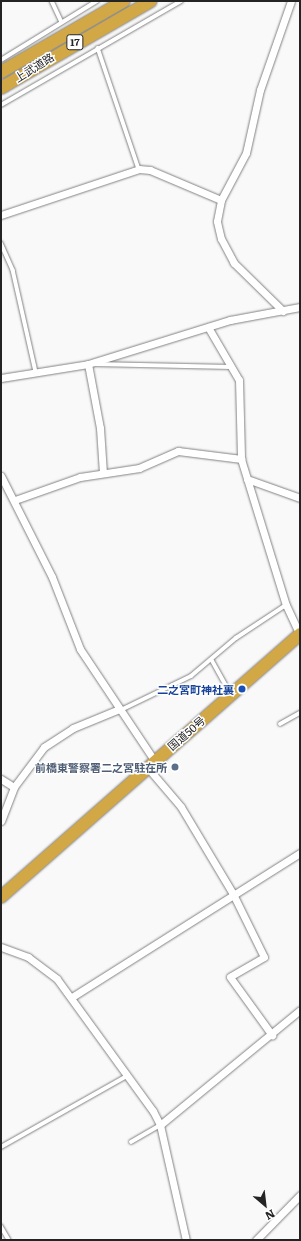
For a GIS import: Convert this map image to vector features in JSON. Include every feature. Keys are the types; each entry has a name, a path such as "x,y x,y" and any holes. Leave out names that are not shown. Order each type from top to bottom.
{"highway":[{"name":"上武道路","path":"1,72 124,1"},
{"name":"上武道路","path":"1,88 151,1"},
{"name":"国道50号","path":"1,897 150,763 300,635"}],"street":[{"path":"283,310 228,255 218,230 221,200 246,153 260,90 291,1"},
{"path":"1,215 139,169 150,170 221,200"},
{"path":"1,378 88,364 208,327 300,307"},
{"path":"208,327 239,380 241,395 241,459 286,605 300,635"},
{"path":"88,364 100,428 103,473"},
{"path":"15,500 103,473 139,468 188,450 241,459"},
{"path":"1,476 15,500 52,577 80,649 150,763 181,807 233,894 264,957 230,977 272,1035"},
{"path":"247,479 300,498"},
{"path":"1,821 14,787 34,758 52,742 118,711"},
{"path":"1,779 14,787"},
{"path":"72,997 300,853"},
{"path":"1,947 42,966 72,997 128,1075 160,1125 186,1240"},
{"path":"160,1125 272,1035 300,1010"},
{"path":"256,1240 300,1195"}],"lane":[{"path":"52,1 62,22"},
{"path":"1,60 97,1"},
{"path":"1,105 182,1"},
{"path":"98,48 139,169"},
{"path":"1,243 13,270 36,372"},
{"path":"88,364 231,367"},
{"path":"118,711 191,676 212,660 236,638 286,605"},
{"path":"212,660 230,694"},
{"path":"280,724 300,713"},
{"path":"1,1147 128,1075"},
{"path":"131,1142 160,1125"},
{"path":"1,1226 9,1240"}],"place":[{"name":"二之宮町神社裏","path":"242,689"},
{"name":"前橋東警察署二之宮駐在所","path":"175,767"}]}
